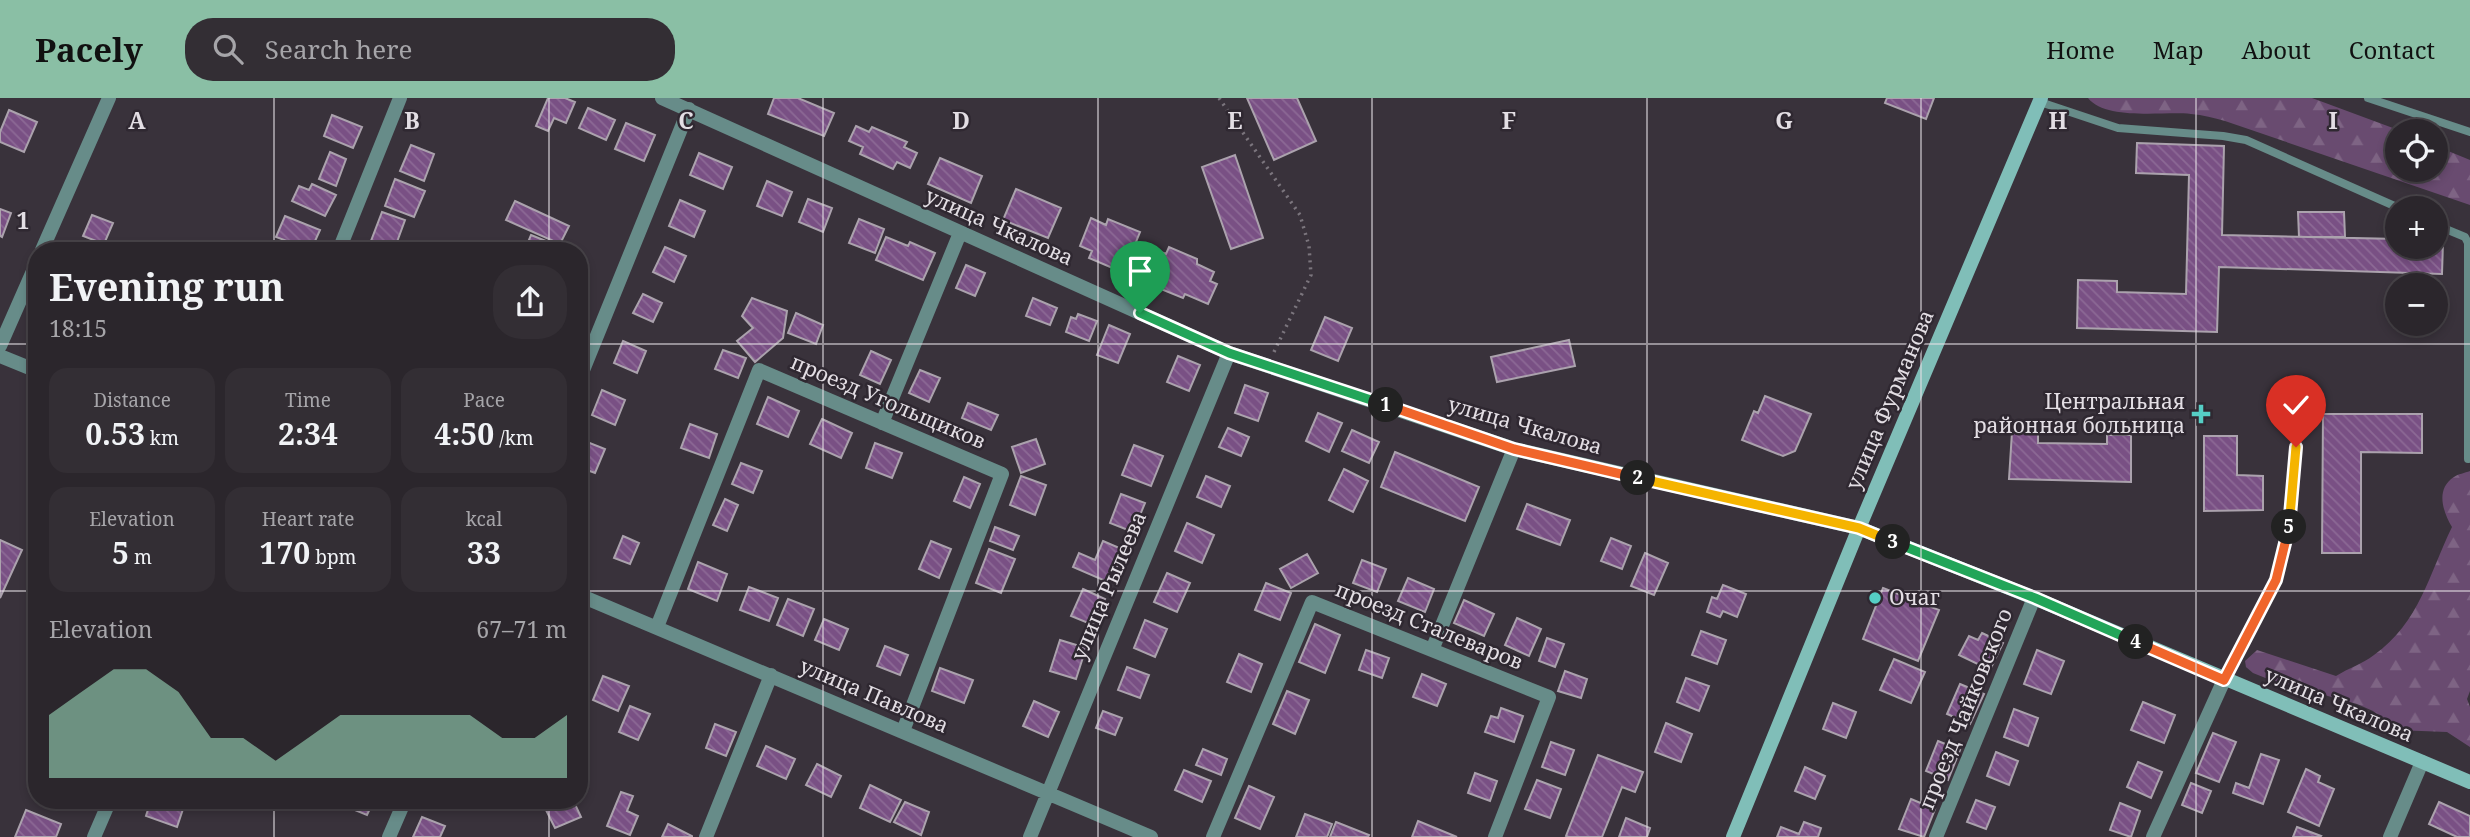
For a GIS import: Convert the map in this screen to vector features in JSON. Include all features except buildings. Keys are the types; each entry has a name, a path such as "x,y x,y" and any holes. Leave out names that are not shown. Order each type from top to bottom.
{"street":[{"path":"46,242 109,98"},
{"path":"342,242 400,98"},
{"name":"улица Чкалова","path":"662,98 1229,353 1514,449 1859,528 2035,598 2470,782"},
{"name":"улица Фурманова","path":"1733,837 1859,528 2040,100"},
{"path":"588,358 689,109"},
{"path":"882,423 960,233"},
{"path":"0,346 28,282"},
{"name":"улица Рылеева","path":"1030,837 1229,353"},
{"path":"0,356 28,367"},
{"name":"проезд Угольщиков","path":"657,627 759,370 1002,474 902,731"},
{"path":"1432,650 1514,449"},
{"name":"проезд Чайковского","path":"1936,837 2035,598"},
{"name":"улица Павлова","path":"588,599 1151,837"},
{"name":"проезд Сталеваров","path":"1213,837 1312,602 1549,697 1495,837"},
{"path":"706,837 771,675"},
{"path":"2153,837 2224,680"},
{"path":"2390,837 2422,762"},
{"path":"94,837 106,809"},
{"path":"389,837 401,809"}],"lane":[{"path":"2368,98 2470,132"},
{"path":"2040,100 2118,128 2246,140 2385,202"},
{"path":"2448,230 2465,237 2468,243 2468,459"},
{"path":"2224,680 2276,580 2289,533 2296,447"}],"path":[{"path":"1219,98 1300,215 1309,246 1311,275 1268,366"}],"green space":[{"path":"2088,98 2312,98 2385,125 2385,176 2225,121 2191,114 2136,114 2108,110"},
{"path":"2448,151 2470,160 2470,205 2403,182 2448,182"},
{"path":"2470,471 2470,691 2467,699 2470,707 2470,747 2447,732 2396,730 2373,711 2357,704 2273,681 2253,673 2246,667 2245,661 2257,650 2336,676 2369,658 2390,642 2422,596 2452,527 2442,501 2444,488 2454,477"}],"place":[{"name":"Центральная районная больница","path":"2201,414"},
{"name":"Очаг","path":"1875,598"}],"route":[{"path":"1140,313 1229,353 1514,449 1859,528 2035,598 2224,680 2276,580 2289,533 2296,447"}]}
